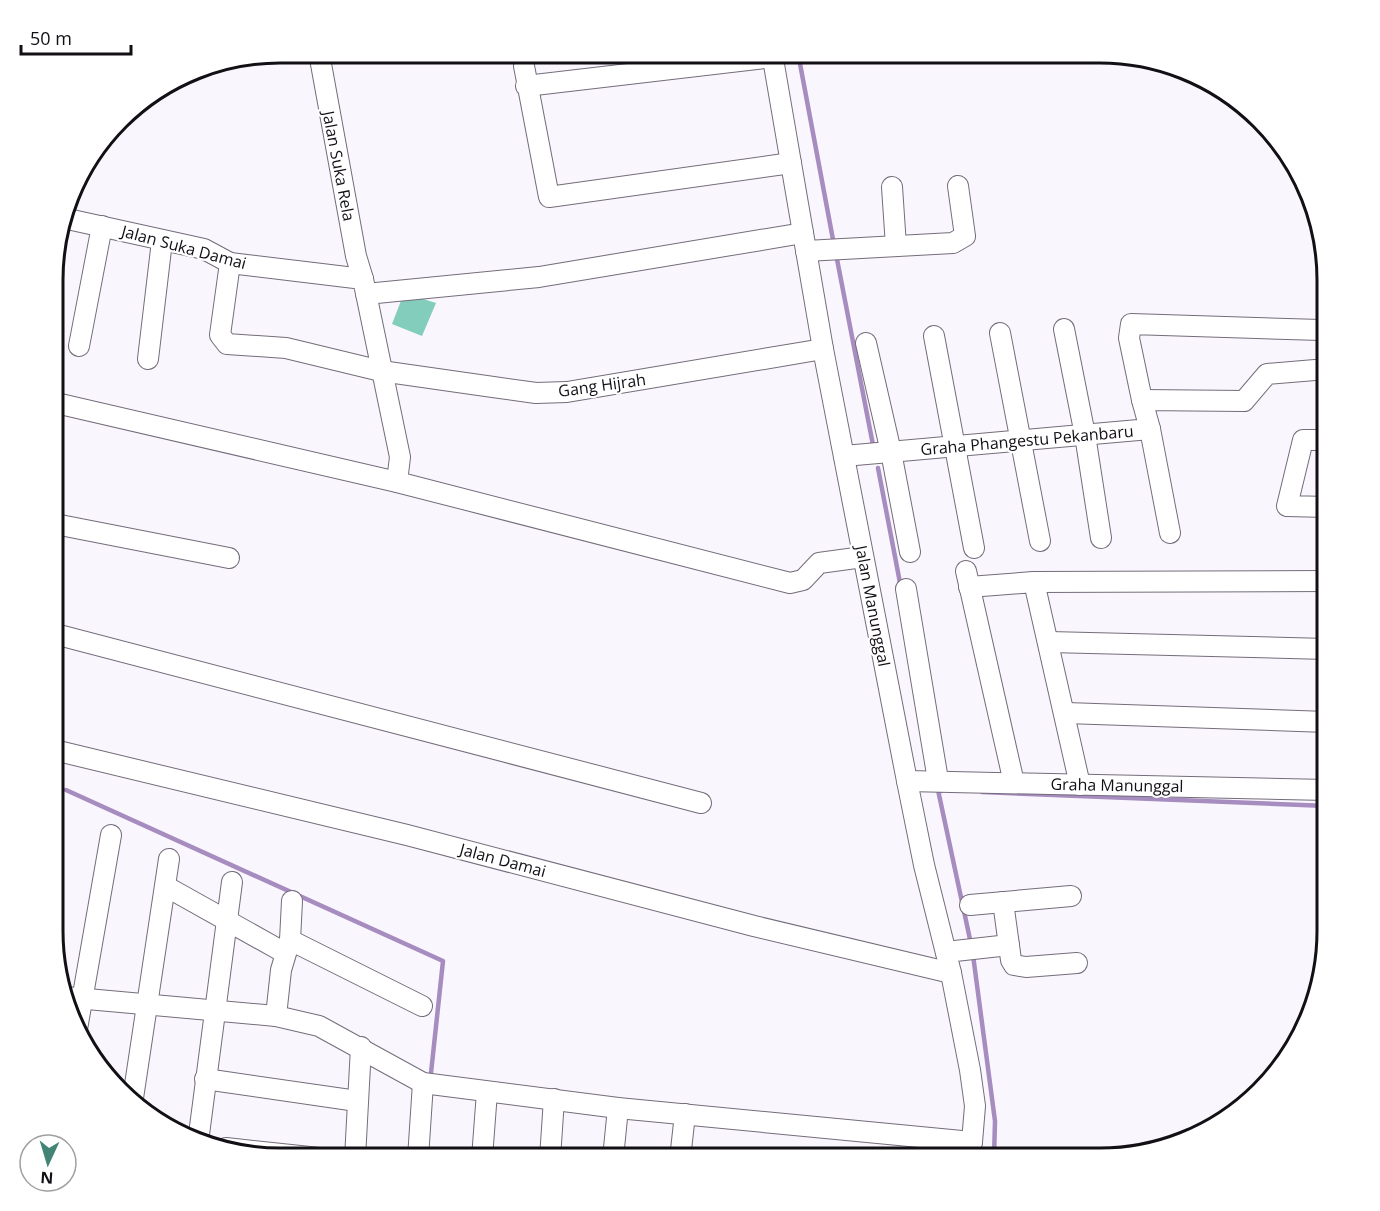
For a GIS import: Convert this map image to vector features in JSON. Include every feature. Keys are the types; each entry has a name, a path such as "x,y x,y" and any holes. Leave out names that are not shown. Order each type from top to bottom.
{"street":[{"name":"Jalan Suka Rela","path":"321,63 356,256 400,458 397,482"},
{"path":"526,86 709,63"},
{"name":"Jalan Manunggal","path":"773,63 823,349 863,557 924,865 949,952 974,1096 970,1148"},
{"path":"524,66 526,86 549,196 791,163"},
{"name":"Jalan Suka Damai","path":"72,220 204,249 230,263 364,286 539,278 804,242 896,246 953,243 965,236 958,186"},
{"path":"892,187 896,246"},
{"path":"79,346 102,226"},
{"path":"148,359 162,241"},
{"name":"Gang Hijrah","path":"230,263 219,335 227,344 286,348 381,371 537,393 567,392 823,349"},
{"path":"1142,400 1129,338 1131,324 1317,330"},
{"path":"1064,328 1085,435 1101,538"},
{"path":"1000,333 1040,541"},
{"path":"934,336 974,548"},
{"path":"866,343 910,552"},
{"name":"Graha Phangestu Pekanbaru","path":"844,456 1150,429 1142,400 1244,401 1267,374 1317,370"},
{"path":"63,405 397,482 790,583 803,580 819,563 863,557"},
{"path":"1150,429 1170,533"},
{"path":"1317,440 1303,440 1287,506 1317,507"},
{"path":"63,526 229,558"},
{"path":"1014,783 967,579 1034,582 1317,581"},
{"path":"1034,582 1066,713 1080,785"},
{"path":"906,589 937,780"},
{"path":"63,636 701,803"},
{"path":"1049,642 1317,649"},
{"path":"1066,713 1317,722"},
{"name":"Jalan Damai","path":"63,752 407,835 754,926 951,973"},
{"name":"Graha Manunggal","path":"909,781 1317,790"},
{"path":"73,996 111,835"},
{"path":"134,1091 167,887 169,859"},
{"path":"199,1132 231,882"},
{"path":"167,887 226,921 422,1005"},
{"path":"970,906 1071,896"},
{"path":"276,1016 280,970 287,946 292,901"},
{"path":"1003,902 1011,960 1014,965 1021,967 1077,963"},
{"path":"949,952 1009,945"},
{"path":"74,997 276,1016 319,1026 423,1083 954,1148"},
{"path":"355,1148 361,1047"},
{"path":"205,1079 357,1101"},
{"path":"419,1148 423,1083"},
{"path":"483,1148 487,1092"},
{"path":"550,1148 554,1099"},
{"path":"614,1148 618,1108"},
{"path":"681,1148 685,1114"}],"building":[{"path":"404,293 436,303 422,336 392,324"}],"waterway":[{"path":"800,63 834,245"},
{"path":"836,254 873,445"},
{"path":"878,468 901,588"},
{"path":"66,790 443,961 431,1073"},
{"path":"941,791 938,790 971,944"},
{"path":"982,792 1317,806"},
{"path":"973,955 995,1121 994,1148"}]}
